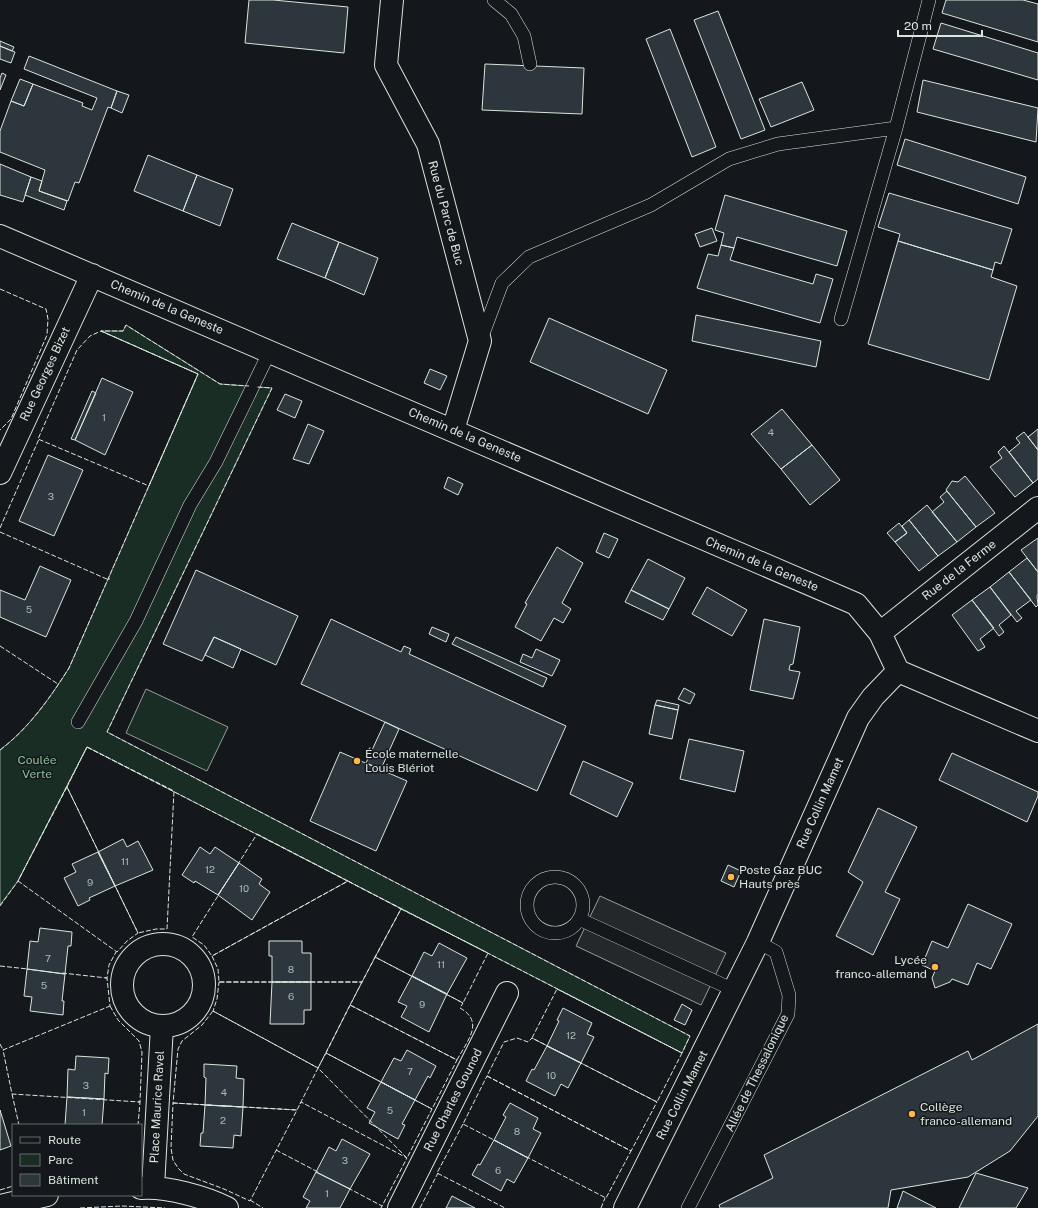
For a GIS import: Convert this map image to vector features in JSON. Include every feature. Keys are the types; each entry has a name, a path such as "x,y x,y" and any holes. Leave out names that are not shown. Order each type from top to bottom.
{"street":[{"name":"Rue du Parc de Buc","path":"392,0 386,65 428,144 480,341"},
{"name":"Chemin de la Geneste","path":"0,236 856,604 880,632 898,671"},
{"name":"Rue Georges Bizet","path":"1,466 92,275"},
{"path":"453,430 480,341"},
{"name":"Rue de la Ferme","path":"880,632 1038,508"},
{"path":"898,671 1038,731"},
{"name":"Rue Collin Mamet","path":"625,1208 758,942 858,718 873,696 898,671"},
{"name":"Rue Charles Gounod","path":"399,1208 507,993"},
{"name":"Place Maurice Ravel","path":"147,1187 162,1026"},
{"path":"147,1187 213,1201 227,1208"},
{"path":"0,1206 43,1196"}],"lane":[{"path":"494,0 511,14 524,36 530,64"},
{"path":"841,320 896,128 929,0"},
{"path":"480,341 502,283 529,257 651,205 729,159 778,144 896,128"},
{"path":"78,722 136,621 190,505 216,462 270,351"},
{"path":"548,878 566,880 574,885 583,901 579,919 566,931 552,932 539,928 532,922 528,914 528,896 536,885 548,878"},
{"path":"579,919 734,990"},
{"name":"Allée de Thessalonique","path":"688,1208 788,1014 788,995 776,952 758,942"}],"green space":[{"name":"Coulée Verte","path":"126,325 220,384 272,388 107,732 690,1036 682,1053 87,747 18,881 0,905 0,750 30,722 69,668 198,374 101,331 123,331"},
{"path":"146,689 228,727 207,771 126,733"}],"shaded area":[{"path":"600,896 726,953 701,1005 576,946"}],"building":[{"path":"249,0 273,0 348,7 344,53 245,43"},
{"path":"946,0 1023,0 1038,4 1038,42 942,13"},
{"path":"718,11 765,130 741,139 694,20"},
{"path":"941,23 1038,53 1038,80 933,49"},
{"path":"670,29 716,147 692,157 646,39"},
{"path":"0,41 14,47 12,51 0,46"},
{"path":"0,46 15,52 11,63 0,59"},
{"path":"29,56 117,91 111,108 108,107 79,183 75,182 68,201 39,191 45,170 0,152 0,131 11,101 24,106 33,84 83,103 82,106 92,110 97,98 24,69"},
{"path":"485,64 584,68 582,114 482,110"},
{"path":"2,73 6,75 0,90 0,78"},
{"path":"20,79 33,84 24,106 11,101"},
{"path":"923,80 1038,108 1036,142 917,112"},
{"path":"802,82 814,110 771,127 759,99"},
{"path":"117,91 129,95 122,113 111,108"},
{"path":"905,139 1026,177 1018,204 897,165"},
{"path":"148,155 197,175 183,211 134,191"},
{"path":"0,164 31,177 23,202 0,195"},
{"path":"197,175 233,189 220,226 183,211"},
{"path":"31,177 42,181 39,191 67,201 64,210 25,195"},
{"path":"889,193 1012,229 1001,264 995,262 993,270 898,241 900,234 878,227"},
{"path":"725,195 847,231 837,266 737,237 734,248 721,245 724,233 715,230"},
{"path":"292,223 339,242 325,278 277,259"},
{"path":"712,228 717,241 700,247 695,234"},
{"path":"898,241 993,270 991,277 1017,286 989,380 868,344"},
{"path":"339,242 378,258 364,295 325,278"},
{"path":"721,245 734,248 730,260 813,284 816,274 833,279 820,323 697,288 708,254 718,256"},
{"path":"696,315 821,341 816,367 692,341"},
{"path":"549,318 667,370 648,414 530,362"},
{"path":"430,369 447,376 440,390 424,383"},
{"path":"102,378 133,392 105,455 75,440"},
{"path":"92,391 96,393 75,440 71,439"},
{"path":"285,394 302,401 295,418 277,410"},
{"path":"782,409 812,445 781,469 751,434"},
{"path":"308,424 324,431 309,464 293,459"},
{"path":"1038,429 1038,450 1028,437"},
{"path":"1024,432 1038,450 1038,479 1033,483 1009,452 1020,443 1016,438"},
{"path":"812,445 840,480 810,505 781,469"},
{"path":"1004,446 1033,483 1015,497 990,467 1002,458 998,452"},
{"path":"48,455 83,470 54,536 19,521"},
{"path":"965,476 995,513 976,527 946,490 952,481 958,482"},
{"path":"448,477 463,484 458,495 444,488"},
{"path":"947,491 976,527 957,542 932,512 944,502 940,497"},
{"path":"927,505 957,542 938,556 909,520"},
{"path":"909,520 938,556 919,571 895,542 907,533 902,526"},
{"path":"899,523 907,533 895,542 887,533"},
{"path":"604,533 618,539 609,558 596,552"},
{"path":"1038,538 1038,572 1021,550"},
{"path":"557,547 583,563 562,603 571,609 563,623 554,618 541,641 515,627 527,604 525,603"},
{"path":"1027,558 1038,572 1038,605 1036,607 1009,572"},
{"path":"648,559 685,578 669,609 631,590"},
{"path":"40,566 71,580 46,637 0,617 0,590 25,600"},
{"path":"196,570 298,616 276,665 214,637 202,661 163,644"},
{"path":"1009,572 1031,600 1016,611 1022,618 1017,622 990,587"},
{"path":"707,587 747,610 732,636 692,614"},
{"path":"990,587 1011,615 999,625 1004,632 999,636 972,600"},
{"path":"631,590 669,609 663,620 625,602"},
{"path":"972,600 994,628 980,639 985,647 978,651 952,615"},
{"path":"331,619 401,652 404,646 411,649 409,654 566,726 537,791 301,684"},
{"path":"764,619 800,627 793,664 790,665 789,670 800,672 793,699 750,690"},
{"path":"432,627 449,634 446,642 429,634"},
{"path":"214,637 241,649 233,668 205,655"},
{"path":"456,637 547,678 543,687 452,644"},
{"path":"536,649 560,660 552,676 520,662 523,654 532,658"},
{"path":"684,688 695,694 690,704 678,699"},
{"path":"657,700 679,705 678,710 655,705"},
{"path":"655,705 678,710 672,739 649,734"},
{"path":"385,722 399,729 381,769 366,763"},
{"path":"689,739 744,751 735,792 680,779"},
{"path":"340,752 407,781 376,851 310,821"},
{"path":"952,753 1038,792 1038,796 1027,822 939,780"},
{"path":"583,761 633,783 617,817 570,794"},
{"path":"878,808 917,827 885,892 900,899 873,955 836,936 863,882 848,872"},
{"path":"123,839 127,847 138,841 153,870 115,886 98,852"},
{"path":"200,847 210,854 215,847 239,863 218,895 182,875"},
{"path":"98,852 115,886 89,898 90,900 78,906 64,878 76,872 72,864"},
{"path":"239,863 262,879 259,884 270,892 252,920 218,895"},
{"name":"Poste Gaz BUC Hauts près","path":"728,865 741,871 734,887 721,881"},
{"path":"968,904 1012,924 991,969 977,963 968,985 952,979 950,982 935,988 932,978 935,971 922,965 932,941 948,948"},
{"path":"40,928 72,932 71,946 68,946 65,974 27,969 30,941 38,942"},
{"path":"269,941 302,941 302,953 311,953 311,982 272,982 272,956 269,956"},
{"path":"439,943 467,958 447,994 412,976 424,952 432,956"},
{"path":"27,969 65,974 62,1001 64,1001 63,1015 30,1011 32,997 24,996"},
{"path":"412,976 447,994 429,1032 401,1017 407,1006 398,1002"},
{"path":"272,982 311,982 311,1010 304,1010 304,1024 270,1024"},
{"path":"682,1004 692,1010 685,1025 674,1020"},
{"path":"563,1008 592,1023 587,1034 594,1037 581,1063 547,1046 559,1021 557,1020"},
{"path":"1038,1024 1038,1116 1010,1151 968,1177 891,1190 888,1208 720,1208 719,1205 773,1178 764,1155 968,1051 972,1060"},
{"path":"547,1046 581,1063 568,1088 561,1084 555,1096 526,1081 532,1069 534,1070"},
{"path":"407,1050 436,1066 430,1078 428,1076 415,1100 381,1082 394,1058 401,1061"},
{"path":"76,1056 109,1058 108,1074 105,1073 104,1099 67,1097 68,1069 75,1070"},
{"path":"204,1064 237,1066 236,1078 244,1079 243,1107 205,1105 206,1078 204,1077"},
{"path":"381,1082 415,1100 402,1124 405,1125 398,1139 369,1123 375,1112 367,1108"},
{"path":"67,1097 104,1099 102,1124 65,1124"},
{"path":"510,1103 538,1118 533,1129 541,1133 528,1158 494,1140 506,1117 503,1115"},
{"path":"205,1105 243,1107 241,1136 234,1135 233,1148 200,1146 201,1133 203,1133"},
{"path":"0,1110 11,1146 0,1150"},
{"path":"342,1139 370,1154 350,1189 316,1172 329,1147 336,1151"},
{"path":"494,1140 528,1158 514,1183 507,1179 501,1191 472,1175 478,1164 480,1165"},
{"path":"316,1172 350,1189 340,1208 306,1208 310,1201 303,1197"},
{"path":"976,1173 1028,1188 1016,1208 959,1208"},
{"path":"903,1191 936,1208 897,1208"},
{"path":"452,1196 475,1208 446,1208"}],"fence":[{"path":"0,289 46,309 48,319 47,335 11,419 0,430"},
{"path":"0,750 30,722 69,668 198,374 101,331 123,331 126,325 220,384 249,386"},
{"path":"101,331 198,374 149,486 38,439 77,350 90,336 101,331"},
{"path":"0,906 18,881 87,747 682,1053 690,1036 107,732 272,388 257,387"},
{"path":"0,528 39,439"},
{"path":"0,532 109,580 109,578"},
{"path":"0,646 58,684 59,683"},
{"path":"87,747 174,791 167,929 156,929 138,933 67,787 87,747"},
{"path":"67,787 138,933 127,941 117,952 18,881 67,787"},
{"path":"257,834 348,881 212,956 204,945 192,937 257,834"},
{"path":"348,881 401,909 362,982 219,982 218,969 212,956 348,881"},
{"path":"401,909 488,953 463,1003 375,957 401,909"},
{"path":"62,973 107,978 109,965 116,952"},
{"path":"375,957 463,1003 460,1008 467,1013 473,1026 469,1039 457,1060 350,1005 375,957"},
{"path":"0,966 28,969"},
{"path":"105,978 107,978 110,1006"},
{"path":"219,982 362,982 318,1068 213,1011 217,999 219,982"},
{"path":"557,989 682,1053 657,1102 532,1038 557,989"},
{"path":"350,1005 457,1060 432,1109 326,1053 350,1005"},
{"path":"110,1006 118,1020 139,1041 142,1052 140,1102 12,1094 3,1050 110,1006"},
{"path":"213,1011 318,1068 297,1110 173,1103 178,1049 182,1041 202,1025 213,1011"},
{"path":"517,1038 528,1042 532,1038 657,1102 631,1151 487,1076 504,1042 517,1038"},
{"path":"0,1044 3,1050 4,1049"},
{"path":"326,1053 432,1109 407,1158 318,1068 326,1053"},
{"path":"487,1076 631,1151 606,1198 463,1124 487,1076"},
{"path":"12,1094 19,1124"},
{"path":"138,1102 140,1102 138,1124"},
{"path":"300,1104 301,1102 407,1158 381,1208"},
{"path":"173,1103 297,1110 250,1201 224,1189 184,1174 178,1168 173,1160 171,1148 173,1103"},
{"path":"463,1124 437,1173 505,1208"},
{"path":"276,1150 318,1172"},
{"path":"420,1208 438,1173"},
{"path":"0,1190 12,1186"},
{"path":"348,1188 382,1206"},
{"path":"601,1208 605,1198"},
{"path":"250,1200 263,1208"},
{"path":"80,1208 122,1206 165,1208"}],"place":[{"name":"École maternelle Louis Blériot","path":"357,761"},
{"name":"Poste Gaz BUC Hauts près","path":"731,877"},
{"name":"Lycée franco-allemand","path":"935,967"},
{"name":"Collège franco-allemand","path":"912,1114"}]}
